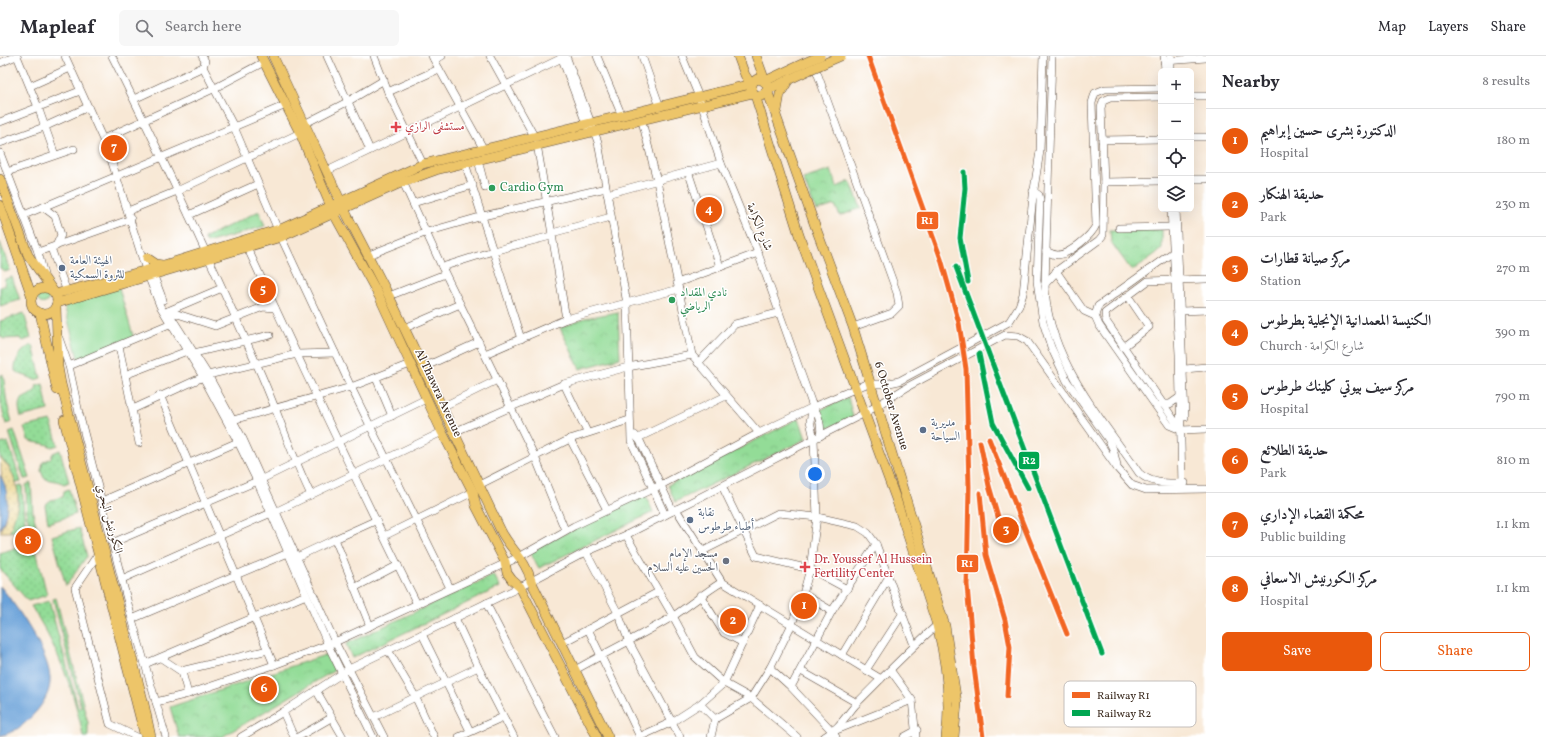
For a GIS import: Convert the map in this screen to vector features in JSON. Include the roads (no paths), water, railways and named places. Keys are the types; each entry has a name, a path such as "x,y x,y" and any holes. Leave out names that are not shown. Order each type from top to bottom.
{"main road":[{"name":"Al Thawra Avenue","path":"273,56 344,209 369,255 454,432 476,488 476,506 505,562 509,577 520,587 597,737"},
{"name":"6 October Avenue","path":"738,56 753,91 799,235 896,499 937,625 941,641 949,707 946,737"},
{"path":"756,56 765,81 768,85 768,90"},
{"path":"590,128 622,116 699,97 753,91 762,96 768,90 791,78 807,67 820,56"},
{"path":"753,91 757,79 765,81 841,56"},
{"name":"Al Thawra Avenue","path":"263,59 300,133 334,214 379,296 442,432 504,538 527,568 531,581 608,737"},
{"path":"777,114 780,94 791,78"},
{"name":"6 October Avenue","path":"768,90 853,327 945,626 957,703 954,737"},
{"path":"150,272 162,265 206,254 247,247 279,233 340,200 423,164 483,148 535,140 590,128 642,121 702,107 753,91"},
{"path":"56,299 279,233 334,214 419,175 478,160 535,140"},
{"path":"0,179 28,255 56,299"},
{"path":"0,205 32,297 32,306 40,313 48,314 56,299 67,292 90,290"},
{"path":"147,258 156,264 162,265"},
{"path":"32,297 36,291 41,288 48,288 56,299"},
{"name":"الكورنيش البحري","path":"56,299 58,367 61,384 144,704 151,737"},
{"name":"الكورنيش البحري","path":"40,313 52,372 145,737"}],"street":[{"path":"0,63 17,56 30,86 55,155"},
{"path":"64,56 103,139 150,272 160,306 173,323 233,420 274,512 297,557 332,644 341,673 373,737"},
{"path":"112,56 144,119 257,364 296,463 311,495"},
{"path":"202,56 205,61 203,67 213,89 234,127 279,233 351,387 450,588"},
{"path":"327,56 370,150"},
{"path":"374,56 388,92 409,131 423,164"},
{"path":"442,56 433,58 483,148"},
{"path":"490,56 535,140 566,319"},
{"path":"597,56 622,116"},
{"path":"642,56 660,107"},
{"name":"شارع الكرامة","path":"682,56 699,97 721,163 758,254 820,426 817,438 817,517 810,569 792,624 770,668 751,698"},
{"path":"811,56 897,293 899,306 892,313 853,327"},
{"path":"156,702 188,694 274,666 332,644 505,562 519,557 565,530 660,485 759,433 855,388 871,384 892,383 918,372 1009,322 1019,306 1023,294 1034,190 1040,151 1043,56"},
{"path":"1052,56 1045,284 1045,298 1050,324 1064,361 1140,473 1150,480 1206,489"},
{"path":"327,171 563,57 590,128 607,191 627,304 628,367 632,444 665,515"},
{"path":"1167,58 1206,58"},
{"path":"1165,68 1167,58"},
{"path":"1167,58 1170,68"},
{"path":"103,139 144,119 213,89 263,59"},
{"path":"134,99 203,67"},
{"path":"30,86 70,68"},
{"path":"388,92 439,69"},
{"path":"304,124 347,102 384,80"},
{"path":"1095,92 1105,89 1158,88"},
{"path":"0,122 80,91"},
{"path":"1046,251 1056,255 1065,253 1091,235 1096,225 1092,103 1095,92"},
{"path":"1095,92 1103,101"},
{"path":"1194,96 1206,96"},
{"path":"1103,101 1110,98 1158,97"},
{"path":"1045,284 1056,272 1099,240 1103,235 1104,182 1101,108 1103,101"},
{"path":"24,215 286,105"},
{"path":"0,143 44,127 88,107"},
{"path":"642,121 657,181 692,355 759,433"},
{"path":"38,252 130,215 247,157 300,133"},
{"path":"1194,138 1206,137"},
{"path":"1102,140 1158,139"},
{"path":"7,172 74,149"},
{"path":"0,153 38,252 45,281"},
{"path":"478,160 485,187"},
{"path":"465,163 521,338"},
{"path":"369,255 427,232 482,216 546,200 607,191 657,181 688,171 721,163"},
{"path":"688,171 720,267"},
{"path":"1194,179 1206,179"},
{"path":"1104,182 1158,181"},
{"path":"403,182 460,304 535,456 565,530"},
{"path":"188,215 258,184"},
{"path":"413,203 472,185"},
{"path":"1034,190 1048,190"},
{"path":"1034,190 1040,199 1037,281 1040,309 1045,329 1066,380 1111,444 1117,468"},
{"path":"43,207 55,216 61,235 53,247"},
{"path":"1171,212 1172,253 1182,311 1185,369 1183,430 1184,486"},
{"path":"1176,212 1180,397 1183,430"},
{"path":"130,215 147,258 150,272 173,323"},
{"path":"389,296 444,270 493,251 611,217"},
{"path":"1119,228 1171,227"},
{"path":"53,247 67,292"},
{"path":"247,247 316,397 355,473 417,604"},
{"path":"1172,253 1098,306 1095,316 1099,325 1169,425 1183,430 1206,429"},
{"path":"485,354 566,319 627,304 678,286 720,267 758,254"},
{"path":"1056,272 1084,311 1095,316"},
{"path":"1183,430 1162,404 1123,347 1106,321 1105,313 1148,281 1206,279"},
{"path":"168,311 222,288"},
{"path":"1123,347 1149,327 1128,296"},
{"path":"405,328 460,304"},
{"path":"168,311 215,326 263,307 276,308"},
{"path":"1182,311 1206,310"},
{"path":"698,363 735,324 778,313"},
{"path":"69,366 173,323"},
{"path":"57,333 69,366 78,413 132,619 166,737"},
{"path":"125,375 190,352 270,335"},
{"path":"241,737 283,712 341,673 520,587 586,552 626,535 817,438 878,406 922,379 1005,335 1018,336 1027,341 1117,468 1132,485 1146,490 1184,486"},
{"path":"424,367 479,342"},
{"path":"119,346 139,443"},
{"path":"132,410 160,395 206,376 297,354 335,353"},
{"path":"454,432 511,409 564,384 628,367 692,355"},
{"path":"233,420 351,387 410,364"},
{"path":"1185,369 1206,367"},
{"path":"206,376 238,442 260,480"},
{"path":"376,378 392,416"},
{"path":"442,407 497,380"},
{"path":"564,384 587,432"},
{"path":"160,395 255,617 274,666"},
{"path":"638,438 726,396"},
{"path":"1162,404 1170,404 1180,397"},
{"path":"112,543 260,480 426,400"},
{"path":"384,536 570,439 587,432 630,420"},
{"path":"122,579 220,537 442,432"},
{"path":"631,432 638,438 660,485 674,510 703,551 722,582 881,679"},
{"path":"570,439 607,510"},
{"path":"102,501 238,442"},
{"path":"1146,490 1150,480"},
{"path":"722,486 742,530 756,556 810,569 847,589"},
{"path":"274,512 288,553 306,595 332,644 349,669 384,737"},
{"path":"703,551 778,513 817,517 857,526 868,534 876,544 914,645"},
{"path":"297,557 377,520"},
{"path":"626,535 695,657 724,683 751,698 797,737"},
{"path":"335,539 370,626"},
{"path":"791,687 801,671 832,611 876,544"},
{"path":"586,552 618,613 629,642 680,737"},
{"path":"132,619 288,553"},
{"path":"98,554 75,588 110,724 138,737"},
{"path":"354,588 398,565"},
{"path":"842,655 888,578"},
{"path":"575,670 601,655 629,642 673,616 700,595 722,582"},
{"path":"562,643 658,592"},
{"path":"803,594 832,611"},
{"path":"145,664 306,595"},
{"path":"700,595 724,633 743,643"},
{"path":"486,603 555,737"},
{"path":"588,629 640,737 672,722 700,704 724,683 760,605"},
{"path":"866,670 903,613"},
{"path":"455,618 514,737"},
{"path":"834,734 857,703 914,645 937,625"},
{"path":"422,634 470,731"},
{"path":"181,671 268,650"},
{"path":"388,650 415,696 434,737"},
{"path":"161,658 181,671 188,694"},
{"path":"374,717 478,667"},
{"path":"770,668 791,687 834,734"},
{"path":"891,670 912,700 916,734 904,737"},
{"path":"801,671 857,703"},
{"path":"316,690 343,737"},
{"path":"715,719 751,698"},
{"path":"824,737 912,700"},
{"path":"700,704 715,719"},
{"path":"283,712 294,737"},
{"path":"459,737 504,717"},
{"path":"298,737 331,718"},
{"path":"712,737 715,719"}],"water":[{"path":"0,475 7,495 7,510 0,529"},
{"path":"0,586 24,618 40,646 46,660 50,683 44,700 29,719 14,730 0,736"}],"rail line":[{"name":"R1","path":"868,56 941,259 959,323 966,369 969,487 967,585 974,667 983,737"},
{"name":"R2","path":"964,172 965,188 960,238 968,282"},
{"name":"R2","path":"956,267 1102,654"},
{"name":"R2","path":"979,354 993,423 1028,488"},
{"name":"R1","path":"989,439 1067,634"},
{"name":"R1","path":"980,442 989,486 999,520"},
{"name":"R1","path":"980,493 986,555 1005,620 1010,647 1007,696"}],"place":[{"name":"مستشفى الرازي","path":"396,127"},
{"name":"محكمة القضاء الإداري","path":"114,148"},
{"name":"Cardio Gym","path":"492,188"},
{"name":"الكنيسة المعمدانية الإنجلية بطرطوس","path":"709,210"},
{"name":"الهيئة العامة للثروة السمكية","path":"62,268"},
{"name":"مركز سيف بيوتي كلينك طرطوس","path":"263,290"},
{"name":"نادي المقداد الرياضي","path":"672,300"},
{"name":"مديرية السياحة","path":"923,430"},
{"name":"نقابة أطباء طرطوس","path":"690,520"},
{"name":"مركز صيانة قطارات","path":"1006,530"},
{"name":"مركز الكورنيش الاسعافي","path":"28,541"},
{"name":"مسجد الإمام الحسين عليه السلام","path":"726,561"},
{"name":"Dr. Youssef Al Hussein Fertility Center","path":"805,567"},
{"name":"الدكتورة بشرى حسين إبراهيم","path":"804,606"},
{"name":"حديقة الهنكار","path":"733,621"},
{"name":"حديقة الطلائع","path":"264,689"}]}
